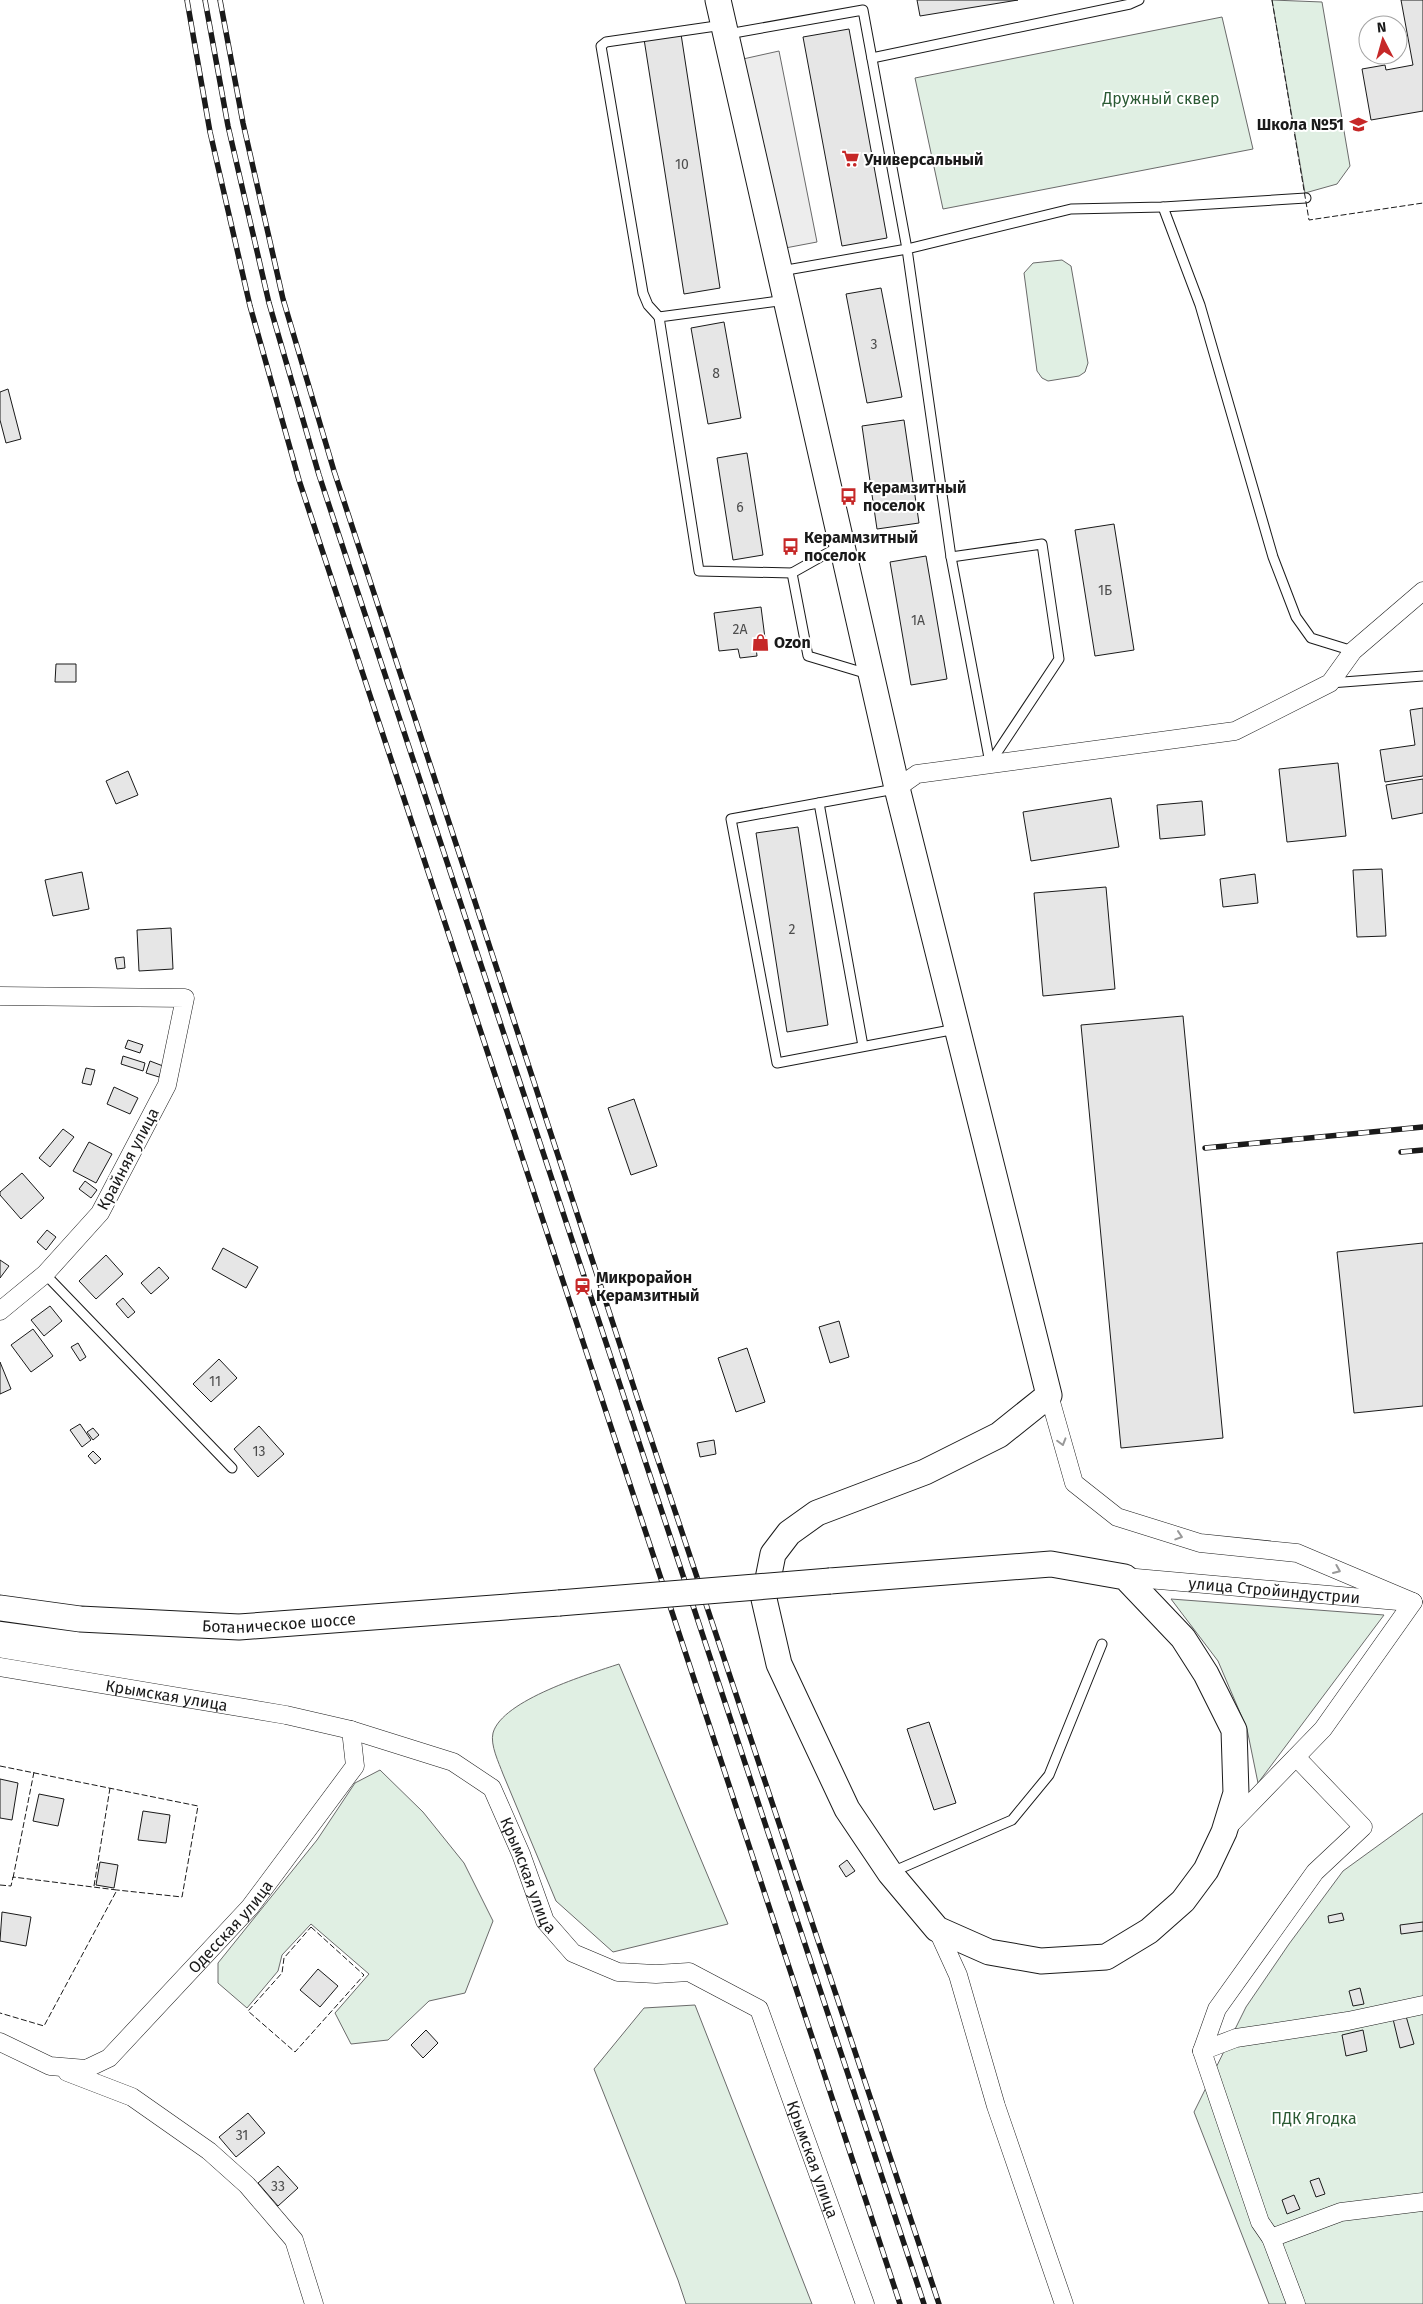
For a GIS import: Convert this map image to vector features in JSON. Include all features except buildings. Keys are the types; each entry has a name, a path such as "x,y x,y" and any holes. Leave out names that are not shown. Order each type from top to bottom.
{"street":[{"path":"718,0 897,788 1049,1396 1074,1483 1117,1516 1200,1543 1297,1553 1418,1603 1323,1729 1224,1832"},
{"path":"897,788 917,774 1235,731 1330,683 1353,651 1423,591"},
{"name":"Крайняя улица","path":"0,996 185,998 167,1085 100,1213 46,1274 0,1311"},
{"path":"1049,1396 999,1435 925,1472 817,1513 789,1533 773,1554 764,1599 779,1664 847,1809 890,1873 936,1930 958,1975 996,2106 1064,2304"},
{"name":"Ботаническое шоссе","path":"0,1608 80,1619 239,1626 1051,1564 1125,1577"},
{"path":"936,1930 989,1952 1041,1961 1106,1957 1149,1932 1183,1901 1206,1870 1224,1832 1236,1793 1234,1730 1206,1674 1183,1638 1125,1577"},
{"name":"улица Стройиндустрии","path":"1125,1577 1418,1603"},
{"name":"Крымская улица","path":"0,1667 286,1715 351,1730 453,1762 492,1788 521,1854 545,1922 573,1953 618,1972 656,1974 689,1972 759,2009 865,2304"},
{"name":"Одесская улица","path":"50,2066 86,2069 109,2058 250,1906 355,1766 351,1730"},
{"path":"1296,1757 1363,1827 1315,1872 1217,2009 1202,2051 1260,2222 1271,2238 1296,2304"},
{"path":"1202,2051 1236,2038 1348,2021 1423,2004"},
{"name":"Одесская улица","path":"0,2042 50,2066 132,2097 209,2151 247,2185 294,2240 314,2304"},
{"path":"1271,2238 1341,2212 1423,2202"}],"lane":[{"path":"862,0 906,249 951,557 990,763"},
{"path":"872,58 1130,4 1139,0"},
{"path":"842,544 792,573 699,571 659,317 648,305 643,293 601,46 606,42 724,30 863,10"},
{"path":"780,272 906,249 1071,209 1163,207 1306,198"},
{"path":"1163,207 1200,305 1273,558 1296,617 1311,638 1353,651"},
{"path":"659,317 786,300"},
{"path":"951,557 1042,544 1059,659 990,763"},
{"path":"792,573 808,656 872,675"},
{"path":"1330,683 1423,676"},
{"path":"897,788 731,820 777,1063 957,1028"},
{"path":"819,803 863,1046"},
{"path":"46,1274 232,1468"},
{"path":"890,1873 1012,1820 1049,1775 1102,1644"}],"green space":[{"path":"1272,0 1322,2 1350,166 1337,184 1305,193"},
{"name":"Дружный сквер","path":"1222,17 1253,149 943,209 915,78"},
{"path":"1062,260 1071,266 1088,363 1085,372 1079,376 1048,381 1042,378 1037,371 1024,273 1033,263"},
{"path":"1171,1599 1384,1615 1258,1783 1247,1729 1218,1661"},
{"path":"619,1664 728,1924 613,1952 556,1901 499,1765 492,1738 500,1721 512,1710 529,1699 568,1682"},
{"path":"380,1770 423,1812 464,1863 493,1921 465,1993 429,2001 388,2040 351,2044 335,2013 369,1974 311,1924 282,1955 278,1971 247,2008 218,1983 218,1963 317,1840 355,1783"},
{"name":"ПДК Ягодка","path":"1423,1813 1423,2304 1269,2304 1194,2112 1246,2007 1289,1944 1343,1871"},
{"path":"695,2005 812,2304 686,2304 594,2069 644,2008"}],"shaded area":[{"path":"779,51 817,242 780,249 743,59"}],"railway":[{"path":"187,0 210,132 250,306 299,480 900,2304"},
{"path":"205,0 228,126 269,303 319,475 924,2304"},
{"path":"220,0 243,123 283,299 334,471 639,1403 939,2304"},
{"path":"1205,1148 1423,1127"},
{"path":"1401,1152 1423,1150"}],"fence":[{"path":"1272,0 1309,220 1423,203"},
{"path":"0,1766 198,1806 182,1897 117,1890"},
{"path":"13,1878 34,1772"},
{"path":"94,1886 110,1788"},
{"path":"0,1885 11,1886 13,1877 117,1890 44,2026 0,2013"},
{"path":"311,1927 364,1975 295,2052 248,2011 282,1973 284,1958 311,1927"}],"place":[{"name":"Школа №51","path":"1358,124"},
{"name":"Универсальный","path":"850,159"},
{"name":"Керамзитный поселок","path":"849,496"},
{"name":"Кераммзитный поселок","path":"790,546"},
{"name":"Ozon","path":"760,642"},
{"name":"Микрорайон Керамзитный","path":"582,1286"}]}
